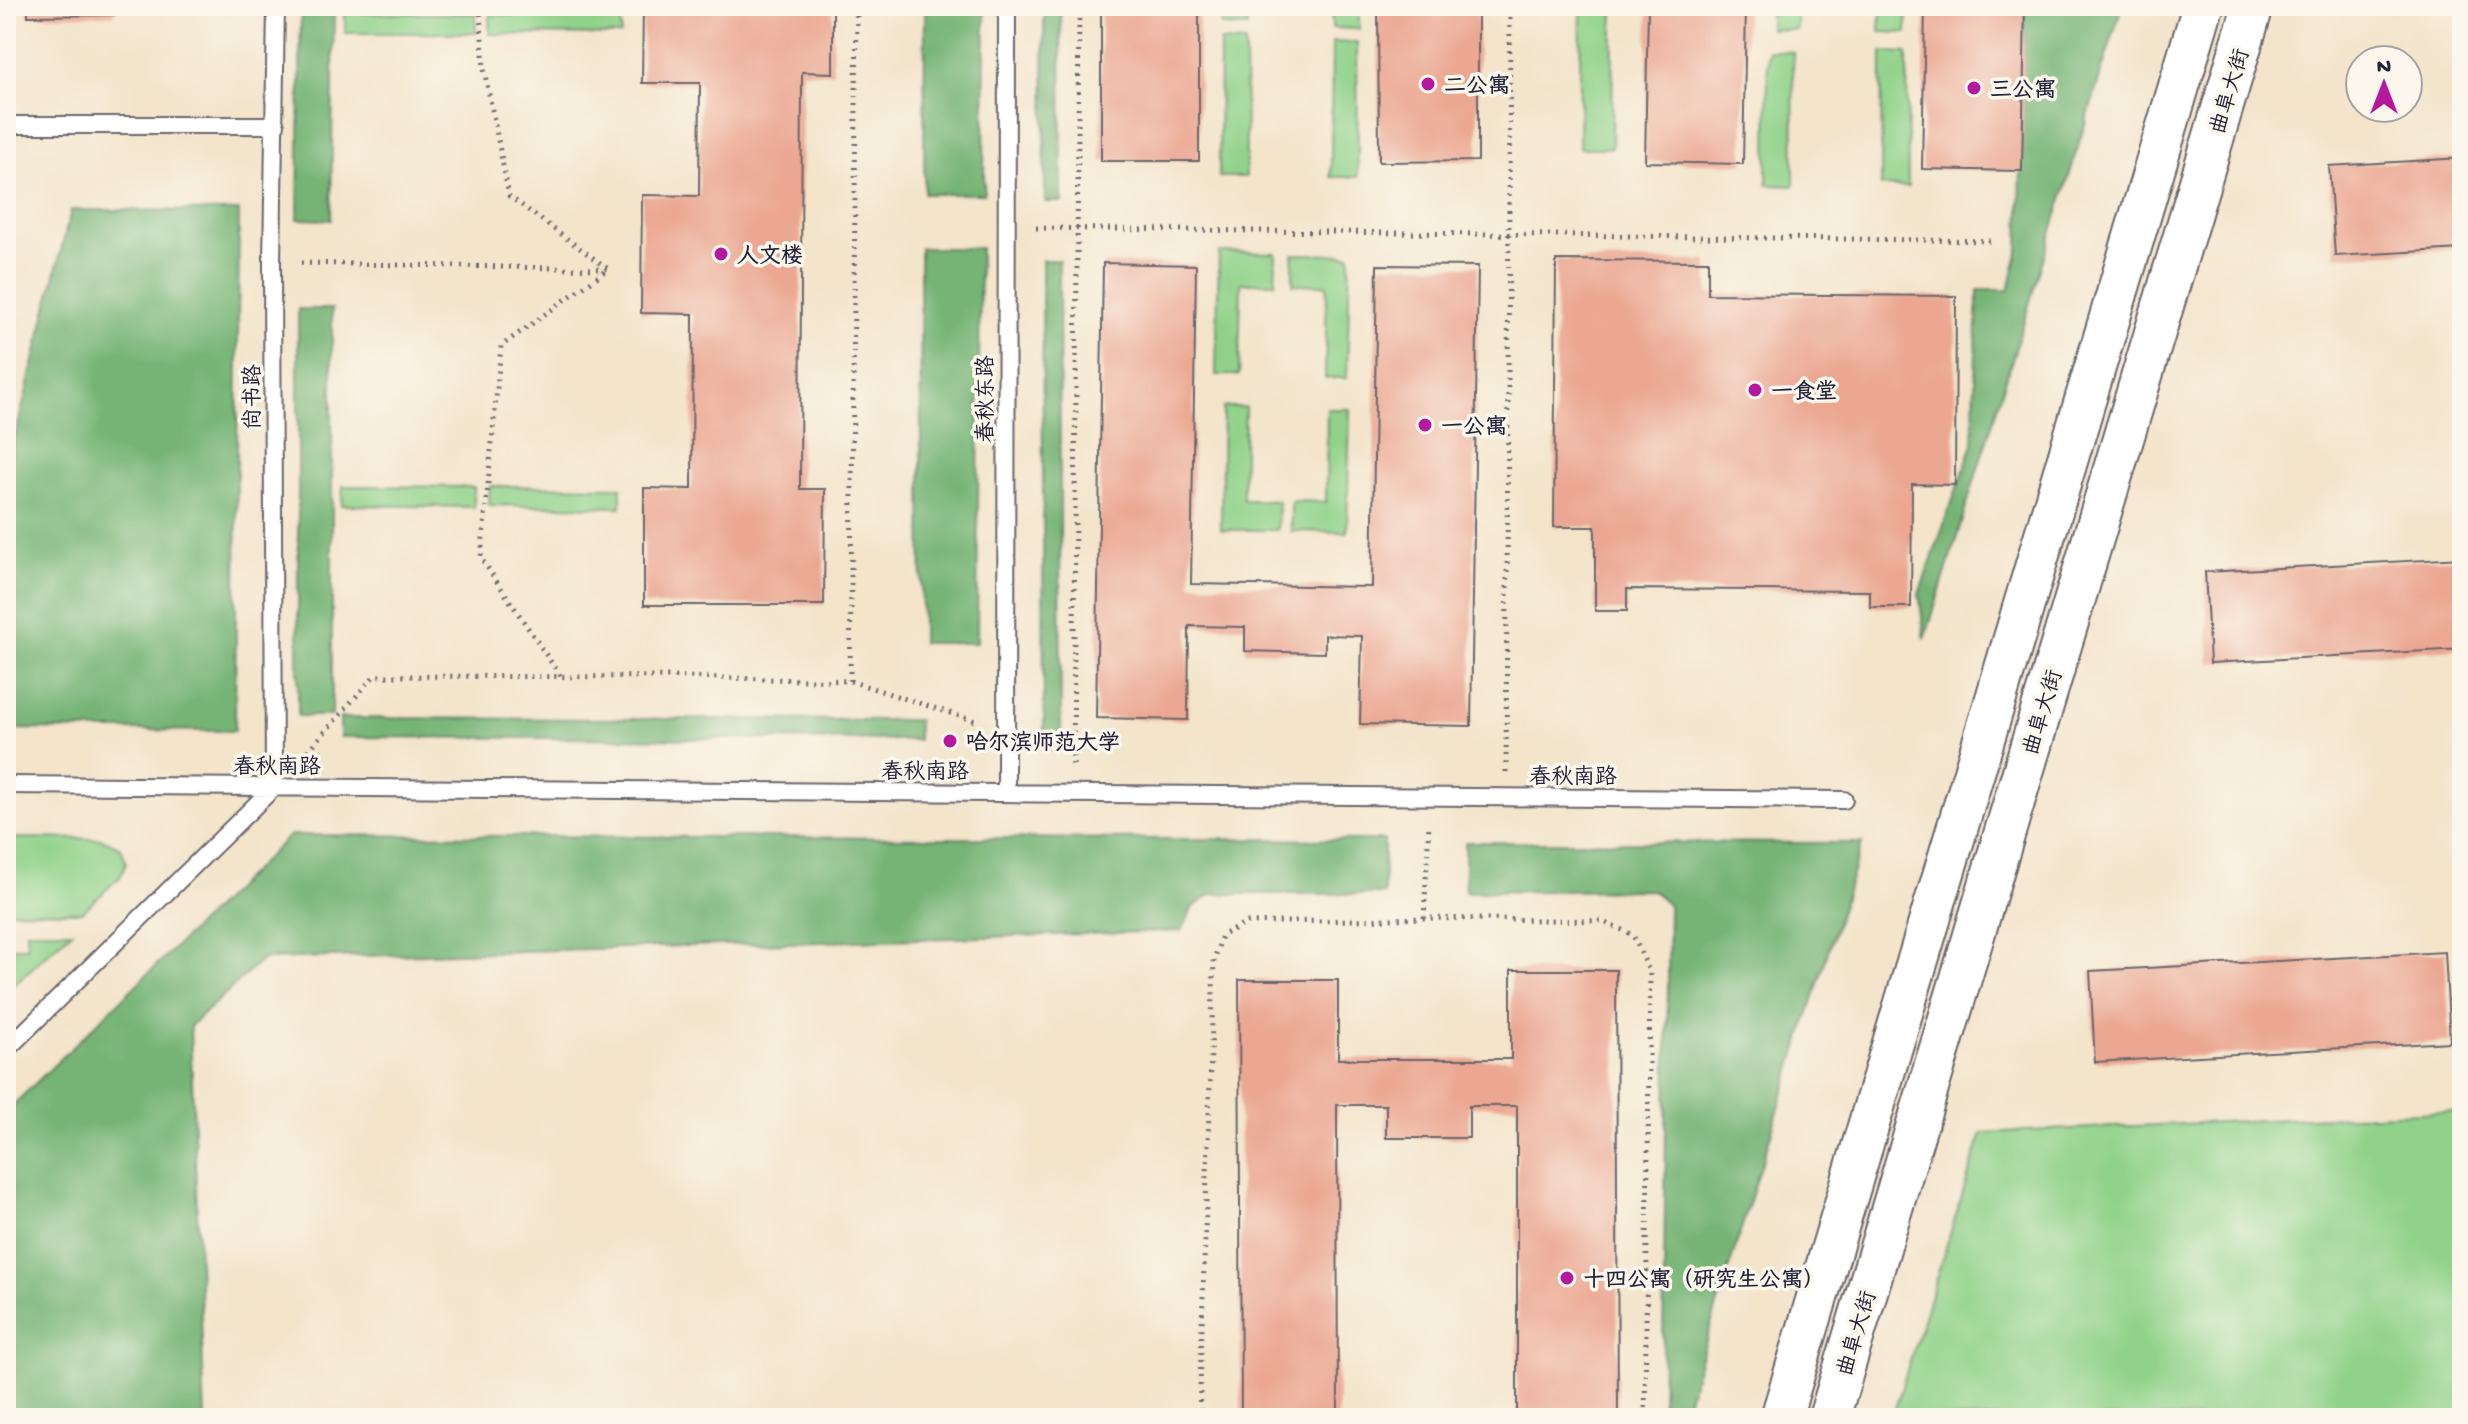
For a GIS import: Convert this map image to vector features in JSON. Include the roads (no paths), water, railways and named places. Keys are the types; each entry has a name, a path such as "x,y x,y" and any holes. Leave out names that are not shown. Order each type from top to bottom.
{"street":[{"name":"曲阜大街","path":"1781,1418 2203,6"},
{"name":"曲阜大街","path":"1829,1418 2253,6"}],"lane":[{"name":"尚书路","path":"274,787 272,263 276,6"},
{"name":"春秋东路","path":"1006,793 1007,6"},
{"path":"6,125 276,125"},
{"name":"春秋南路","path":"6,785 1844,800"},
{"path":"6,1050 274,787"}],"place":[{"name":"二公寓","path":"1428,84"},
{"name":"三公寓","path":"1974,88"},
{"name":"人文楼","path":"721,254"},
{"name":"一食堂","path":"1755,390"},
{"name":"一公寓","path":"1425,425"},
{"name":"哈尔滨师范大学","path":"950,741"},
{"name":"十四公寓（研究生公寓）","path":"1567,1278"}]}
